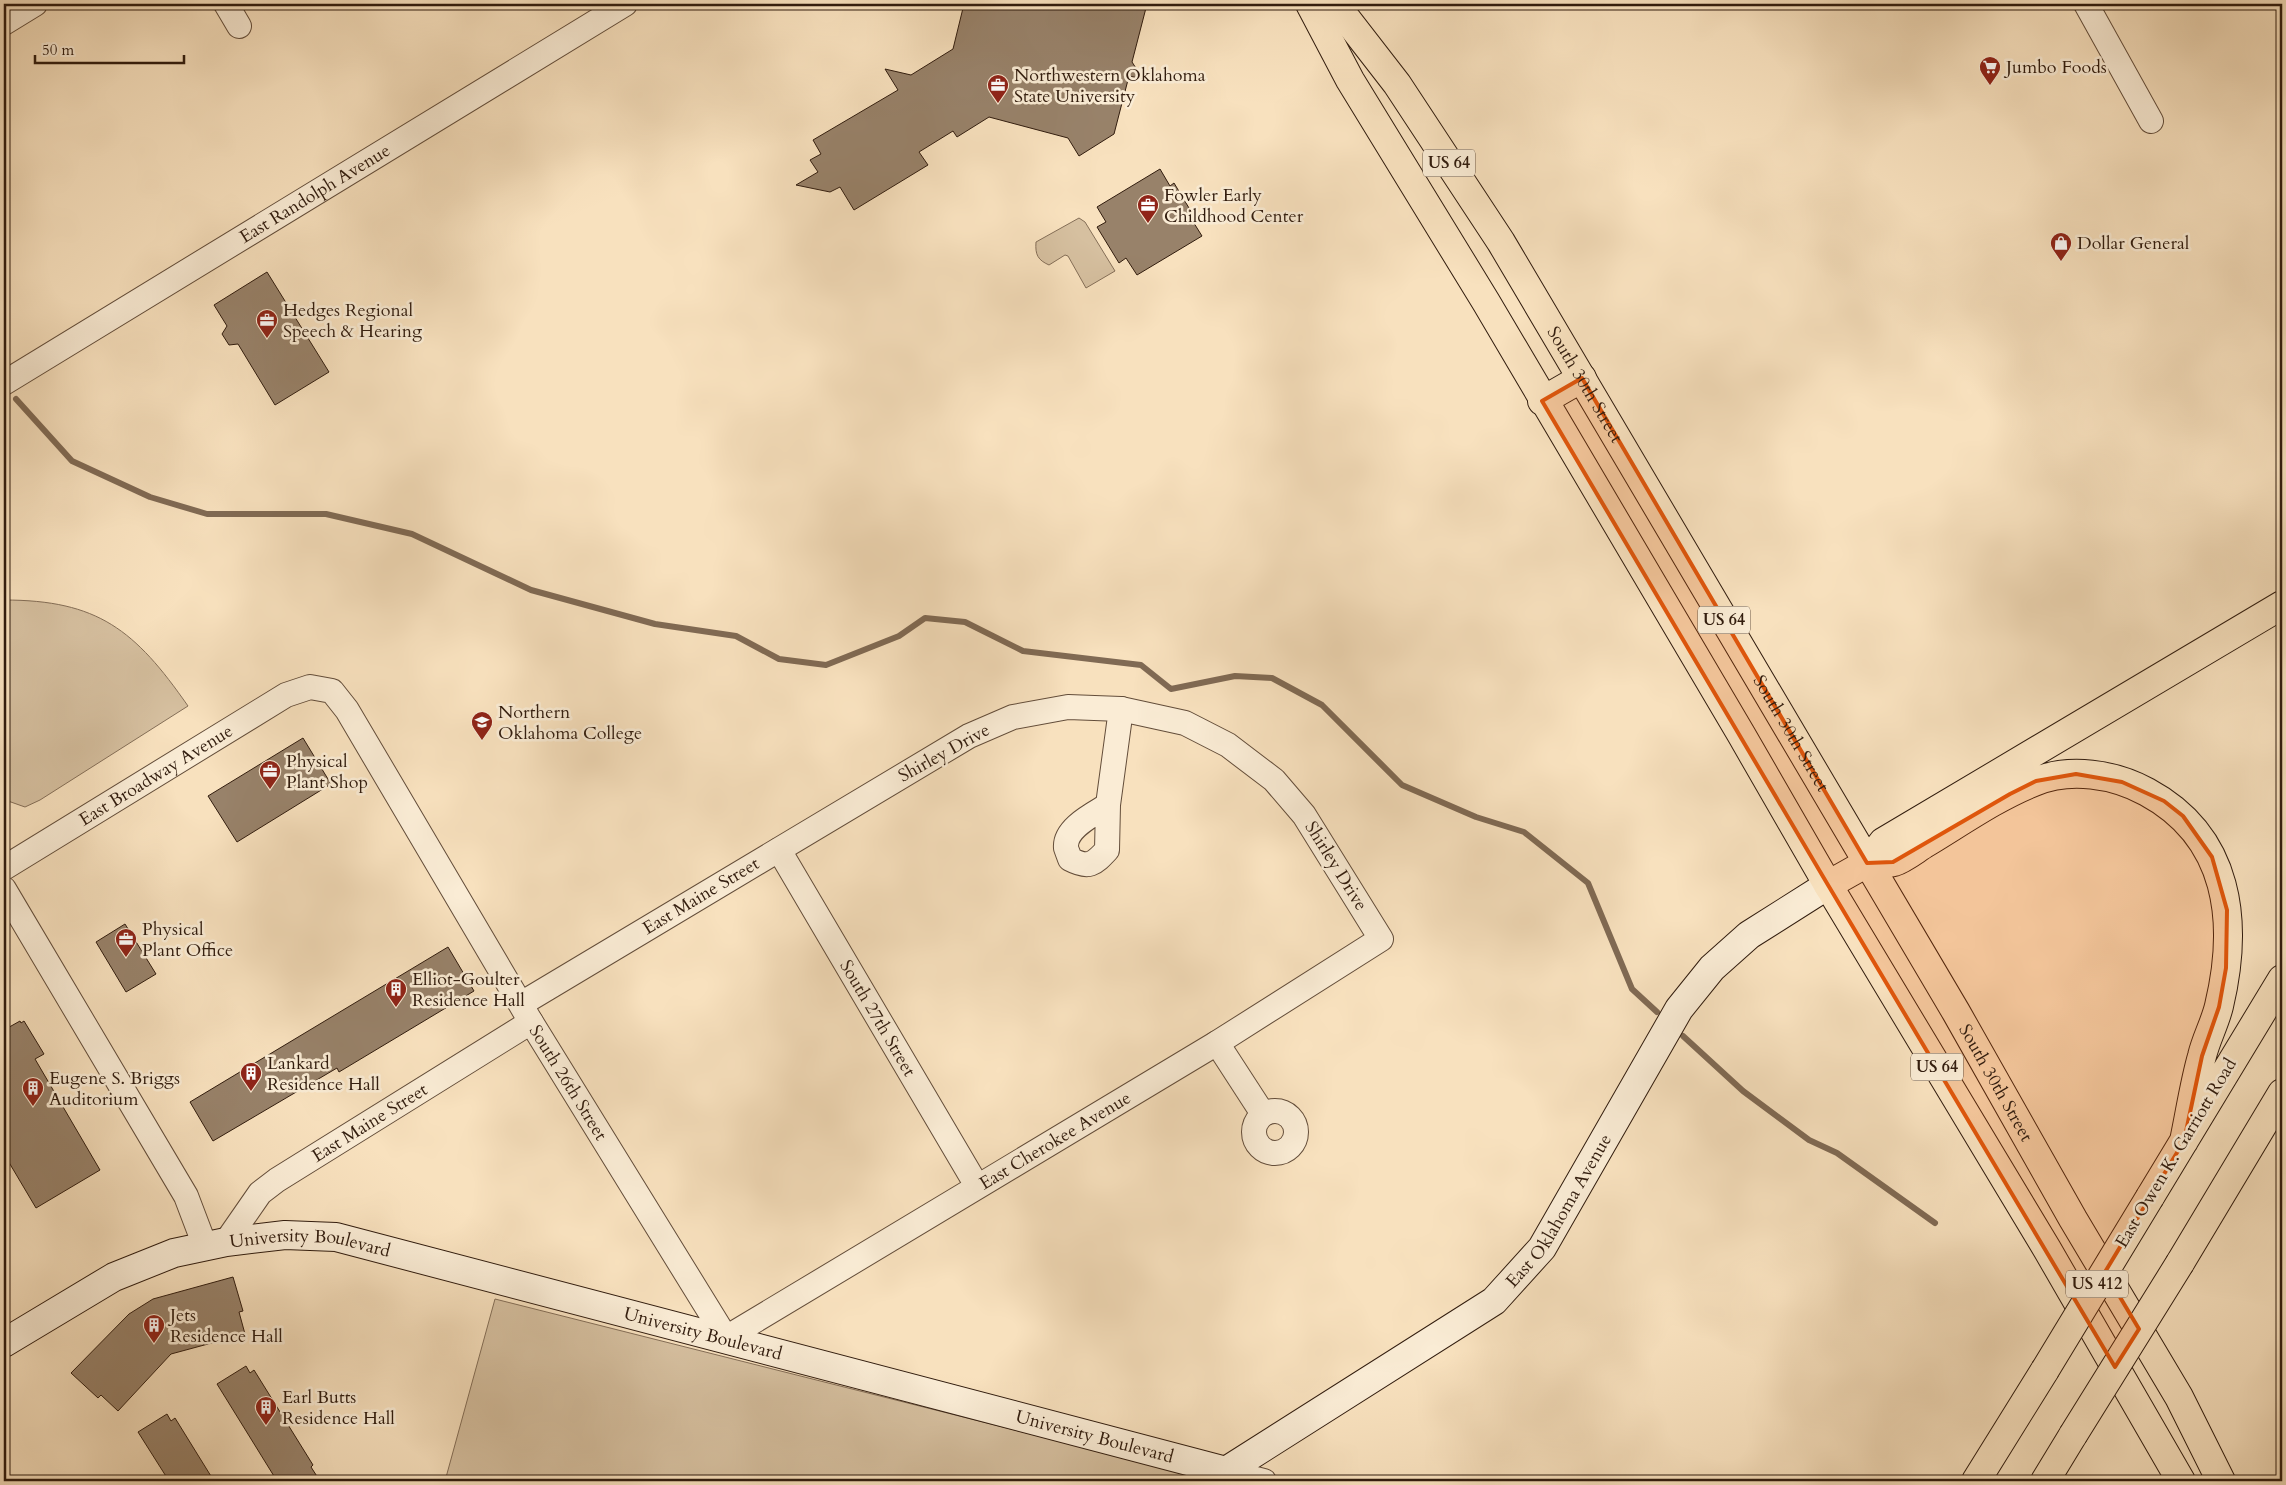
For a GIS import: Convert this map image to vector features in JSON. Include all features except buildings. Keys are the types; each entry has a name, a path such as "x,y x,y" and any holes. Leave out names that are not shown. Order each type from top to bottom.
{"main road":[{"name":"US 64","path":"1310,4 1350,80 1486,302 1542,401 1741,734 1828,886 2046,1249 2181,1481"},
{"name":"South 30th Street","path":"1335,4 1397,84 1496,233 2179,1397 2221,1481"},
{"path":"1542,401 1582,378"},
{"path":"1828,886 1867,863 1883,842 2282,604"},
{"path":"1867,863 1894,862 2010,794 2036,781 2057,776 2076,774 2100,776 2122,782 2164,801 2183,816 2198,834 2212,857 2221,880 2227,910 2228,936 2226,968 2219,1007 2202,1056 2184,1141"},
{"name":"East Owen K. Garriott Road","path":"1976,1481 2282,979"},
{"path":"2045,1481 2180,1264 2282,1093"}],"street":[{"path":"4,23 35,4"},
{"path":"226,4 239,26"},
{"name":"East Randolph Avenue","path":"4,383 625,4"},
{"path":"2086,4 2151,121"},
{"name":"East Broadway Avenue","path":"4,868 286,695 310,688"},
{"name":"South 26th Street","path":"310,688 332,691 347,710 526,1013 726,1338"},
{"name":"Shirley Drive","path":"779,850 969,736 1013,717 1068,707 1121,709 1185,723 1228,745 1274,780 1304,815 1381,939"},
{"path":"1108,805 1121,709"},
{"name":"East Maine Street","path":"215,1244 260,1193 277,1180 526,1013 779,850"},
{"name":"South 27th Street","path":"779,850 977,1186"},
{"name":"East Oklahoma Avenue","path":"1226,1471 1494,1301 1542,1248 1679,1009 1712,968 1749,936 1828,886"},
{"path":"4,889 215,1244"},
{"name":"East Cherokee Avenue","path":"726,1338 1217,1043 1381,939"},
{"path":"1217,1043 1263,1114"},
{"name":"University Boulevard","path":"4,1343 114,1277 174,1253 215,1244 285,1235 336,1237 1264,1481"}],"highlighted area":[{"path":"1582,378 1867,863 1893,862 2010,794 2036,781 2076,774 2122,782 2164,801 2183,816 2212,857 2227,910 2226,968 2219,1007 2202,1056 2184,1141 2105,1272 2139,1329 2115,1367 1828,885 1542,401"}],"shaded area":[{"path":"1079,218 1085,222 1115,271 1086,288 1068,256 1065,255 1049,265 1040,259 1036,250 1036,242"},
{"path":"4,600 37,601 65,606 90,614 111,624 150,657 188,706 40,800 25,807 8,801 4,796"},
{"path":"495,1299 1217,1481 445,1481"}],"waterway":[{"path":"16,399 72,461 150,497 207,514 326,514 412,534 531,590 655,624 736,636 779,659 826,665 899,636 925,618 965,622 1023,651 1141,665 1171,689 1235,676 1272,678 1322,705 1402,785 1476,817 1524,832 1588,883 1632,989 1657,1012"},
{"path":"1683,1036 1743,1091 1809,1140 1837,1153 1935,1223"}],"place":[{"name":"Jumbo Foods","path":"1990,86"},
{"name":"Northwestern Oklahoma State University","path":"998,104"},
{"name":"Fowler Early Childhood Center","path":"1148,224"},
{"name":"Dollar General","path":"2061,262"},
{"name":"Hedges Regional Speech & Hearing","path":"267,339"},
{"name":"Northern Oklahoma College","path":"482,741"},
{"name":"Physical Plant Shop","path":"270,790"},
{"name":"Physical Plant Office","path":"126,958"},
{"name":"Elliot-Goulter Residence Hall","path":"396,1008"},
{"name":"Lankard Residence Hall","path":"251,1092"},
{"name":"Eugene S. Briggs Auditorium","path":"33,1107"},
{"name":"Jets Residence Hall","path":"154,1344"},
{"name":"Earl Butts Residence Hall","path":"266,1426"}]}
